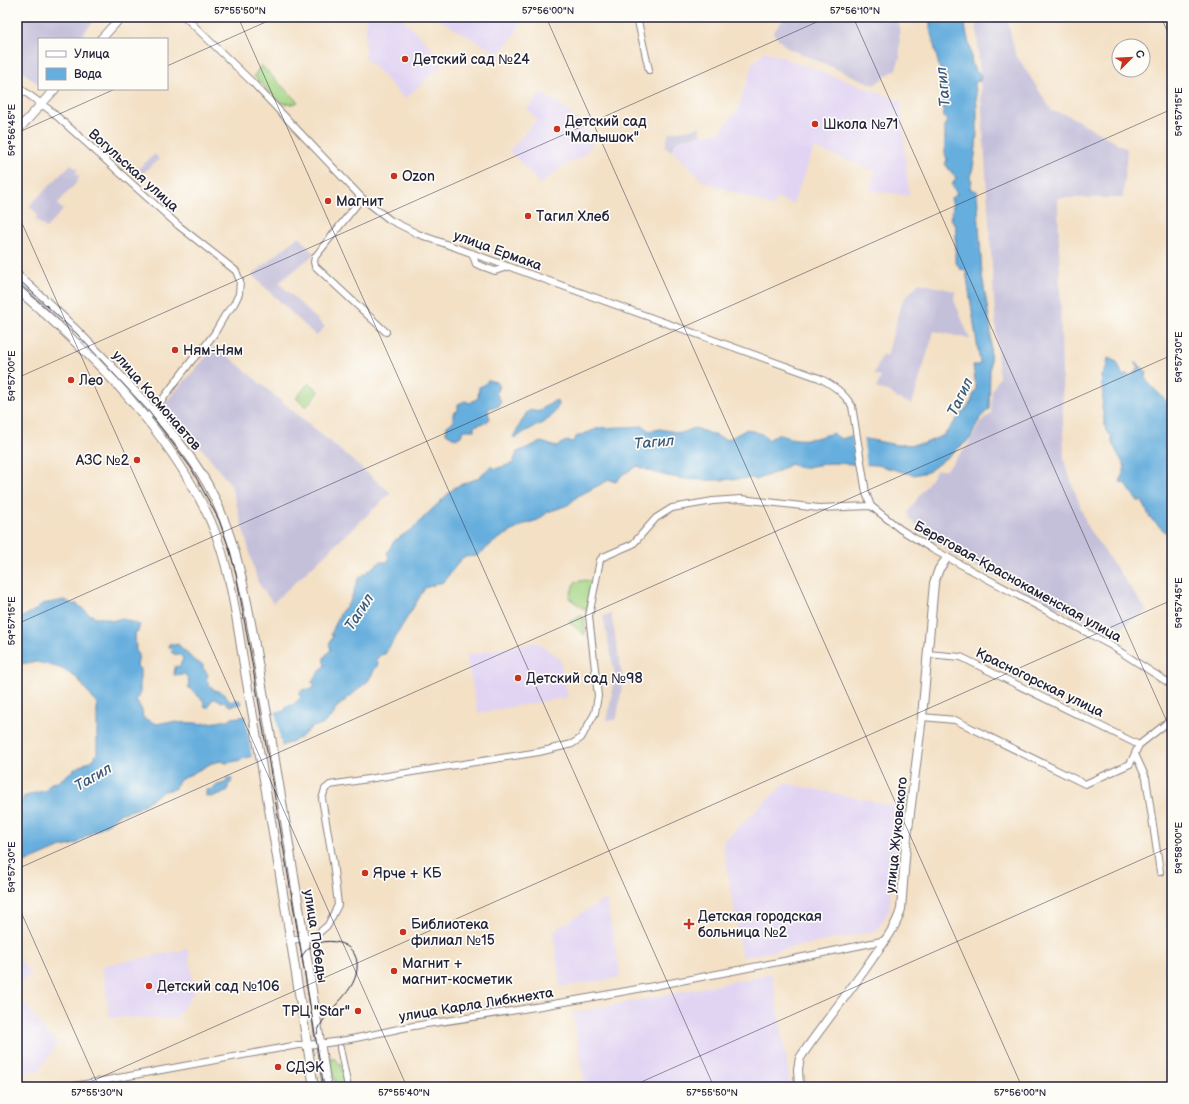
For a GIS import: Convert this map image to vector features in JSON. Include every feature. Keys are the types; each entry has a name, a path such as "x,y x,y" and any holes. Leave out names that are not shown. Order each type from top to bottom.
{"main road":[{"path":"102,38 121,17"},
{"path":"17,131 54,90"},
{"name":"улица Космонавтов","path":"17,275 63,315 153,412 186,451 207,484 224,517 238,564 258,662 280,789"},
{"name":"улица Космонавтов","path":"17,289 75,341 146,418 176,458 211,522 226,569 267,792"},
{"name":"улица Жуковского","path":"799,1087 798,1069 800,1058 849,994 886,940 898,919 901,909 906,845 922,717 934,583 939,569 946,558"},
{"name":"улица Победы","path":"280,789 327,1087"},
{"name":"улица Победы","path":"267,792 314,1087"}],"street":[{"name":"улица Ермака","path":"185,17 253,83 362,198 380,213 401,226 507,267 819,378 834,386 845,396 852,406 865,484 871,506"},
{"path":"637,17 649,70"},
{"name":"Вогульская улица","path":"17,86 42,103 179,226 236,271 240,281 239,294 234,304 225,315 214,334 192,360 153,412"},
{"path":"362,198 337,227 315,257 314,262 315,266 386,332"},
{"path":"146,418 153,412"},
{"path":"291,940 314,937 328,925 334,916 338,905 333,862 322,799 324,788 330,785 539,752 572,744 581,738 595,713 598,696 589,616 600,560 603,557 633,544 656,518 672,508 720,500 741,499 819,508 871,506"},
{"name":"Береговая-Краснокаменская улица","path":"871,506 900,529 946,558 1080,628 1153,671 1172,685"},
{"name":"Красногорская улица","path":"927,654 961,657 1139,745"},
{"path":"922,717 955,720 1085,784 1130,764 1139,745 1172,719"},
{"path":"1135,754 1146,778 1160,872"},
{"name":"улица Карла Либкнехта","path":"69,1087 298,1045 321,1043 413,1026 662,985 886,940"},
{"path":"340,1048 348,1087"}],"shaded area":[{"path":"17,17 97,17 80,38 38,38 38,84 17,67"},
{"name":"Детский сад №24","path":"366,17 401,17 445,62 405,99 365,57"},
{"path":"434,17 521,17 517,31 499,54"},
{"path":"785,17 899,17 900,57 896,69 874,85 787,48 773,33"},
{"path":"976,17 1007,17 1015,53 1052,111 1068,115 1127,149 1123,198 1058,198 1064,461 1088,528 1147,611 1114,632 1108,632 957,557 910,520 908,512 937,470 946,470 968,445 981,421 991,414 992,390 999,378"},
{"name":"Школа №71","path":"765,51 901,101 909,196 869,190 876,171 814,148 793,204 776,198 773,207 703,181 672,150 677,140 721,132 732,115 737,113 752,65"},
{"name":"Детский сад \"Малышок\"","path":"541,93 563,106 596,140 581,157 563,166 541,184 509,151 537,119 527,109"},
{"path":"700,127 702,135 677,140 671,151 665,147 669,133"},
{"path":"155,154 159,159 142,174 138,169"},
{"path":"71,164 78,170 75,173 80,177 57,204 63,210 46,228 35,219 38,215 29,206"},
{"path":"299,236 314,254 279,283 325,327 316,336 252,275"},
{"path":"919,283 955,291 954,300 970,339 934,331 912,404 898,399 890,392 876,388 881,377 874,374 882,354 887,357 900,307 904,299"},
{"path":"216,346 391,493 273,603 258,583 231,485 165,403"},
{"path":"611,614 623,680 617,718 614,720 607,720 615,675 603,616"},
{"name":"Детский сад №98","path":"537,642 560,659 568,697 478,713 466,655"},
{"path":"785,783 899,807 889,910 877,931 742,957 723,842"},
{"path":"606,899 621,977 560,987 553,931"},
{"name":"Детский сад №106","path":"188,949 194,992 175,1019 110,1017 102,966"},
{"path":"17,957 31,974 17,986"},
{"path":"772,974 791,1087 585,1087 573,1013"},
{"path":"17,993 48,1035 58,1043 39,1070 17,1073"}],"green space":[{"path":"261,65 298,102 293,104 280,103 254,76"},
{"path":"309,383 319,392 306,407 296,398"},
{"path":"586,580 591,582 593,587 587,611 569,598 575,582"},
{"path":"581,616 584,617 585,635 569,622"},
{"path":"330,1057 338,1062 342,1069 345,1087 336,1087"}],"water":[{"name":"Тагил","path":"930,17 963,17 972,64 975,71 981,75 980,81 975,82 977,131 975,156 970,178 972,180 970,189 977,191 982,275 991,330 989,409 980,418 970,439 928,472 914,475 877,465 830,463 801,468 790,464 779,471 756,480 752,478 694,480 652,472 638,466 623,474 616,482 609,480 578,496 568,505 548,512 538,520 525,524 498,539 477,556 463,557 443,582 425,588 385,654 380,655 377,659 378,664 368,681 334,710 335,713 322,725 312,727 300,738 282,746 237,761 226,763 221,761 212,763 180,780 174,789 162,792 137,809 119,814 109,823 76,844 59,848 17,866 17,803 23,801 23,797 45,791 51,783 58,782 76,768 94,759 97,753 97,704 77,678 60,668 37,662 17,664 17,620 37,609 42,604 65,600 72,604 77,604 93,616 106,618 112,621 121,618 140,625 138,631 135,633 136,651 139,654 137,666 140,669 140,695 136,700 142,710 143,718 157,724 166,722 203,723 285,711 286,706 293,705 301,697 299,693 304,689 310,690 314,687 314,683 311,682 325,665 324,658 331,649 329,645 333,636 331,634 341,612 350,602 358,579 380,562 388,562 389,557 387,553 394,541 412,529 455,487 478,478 491,466 495,469 513,463 517,452 541,442 557,447 565,442 573,442 576,437 599,428 644,426 649,431 660,429 681,433 695,428 727,440 747,429 762,434 768,440 779,434 786,437 806,439 833,433 841,439 851,436 897,445 923,444 944,435 971,402 976,388 973,365 979,365 980,363 966,271 960,269 955,261 956,226 951,220 953,206 951,198 957,194 952,185 956,178 945,164 947,160 945,153 945,124 947,121 944,117 940,70 930,29"},
{"path":"1108,358 1117,362 1123,376 1127,374 1129,376 1136,372 1139,367 1135,362 1147,372 1147,381 1172,408 1172,538 1151,519 1142,501 1137,501 1126,484 1120,482 1125,467 1112,443 1112,437 1106,431 1102,407 1103,394 1101,376 1106,368"},
{"path":"488,380 496,382 499,386 496,393 501,401 499,406 489,408 488,413 490,418 487,422 474,426 474,430 463,430 461,436 456,439 446,433 447,426 453,422 453,413 458,411 458,404 465,401 470,403 478,398 479,387 484,385"},
{"path":"556,400 559,405 549,419 524,432 517,438 513,437 527,412 532,410 537,412"},
{"path":"170,643 174,645 178,644 193,659 203,665 203,669 206,671 208,676 206,679 213,689 226,695 228,700 232,702 235,699 241,701 242,704 230,706 224,701 221,702 220,700 214,699 210,702 209,707 205,707 203,700 189,688 188,678 184,674 174,675 175,666 179,667 183,659 181,655 171,652 173,649 168,646"},
{"path":"229,777 232,779 231,783 228,785 228,791 211,797 206,796 206,790 214,789 215,786 227,782 226,779"}],"pier":[{"path":"852,434 863,436 867,467 857,467"},
{"path":"275,711 282,749 252,757 245,715"}],"tram line":[{"path":"17,278 77,334 150,413 191,468 219,520 236,574 324,1087"},
{"path":"301,958 307,950 315,944 325,942 335,942 344,945 351,950 356,958 357,969 355,979 345,995 325,1017 317,1034"}],"place":[{"name":"Детский сад №24","path":"405,59"},
{"name":"Школа №71","path":"815,124"},
{"name":"Детский сад \"Малышок\"","path":"557,129"},
{"name":"Ozon","path":"394,176"},
{"name":"Магнит","path":"328,201"},
{"name":"Тагил Хлеб","path":"528,216"},
{"name":"Ням-Ням","path":"175,350"},
{"name":"Лео","path":"71,380"},
{"name":"АЗС №2","path":"137,460"},
{"name":"Детский сад №98","path":"518,678"},
{"name":"Ярче + КБ","path":"365,873"},
{"name":"Детская городская больница №2","path":"689,924"},
{"name":"Библиотека филиал №15","path":"403,932"},
{"name":"Магнит + магнит-косметик","path":"394,971"},
{"name":"Детский сад №106","path":"149,986"},
{"name":"ТРЦ \"Star\"","path":"358,1011"},
{"name":"СДЭК","path":"278,1067"}]}
